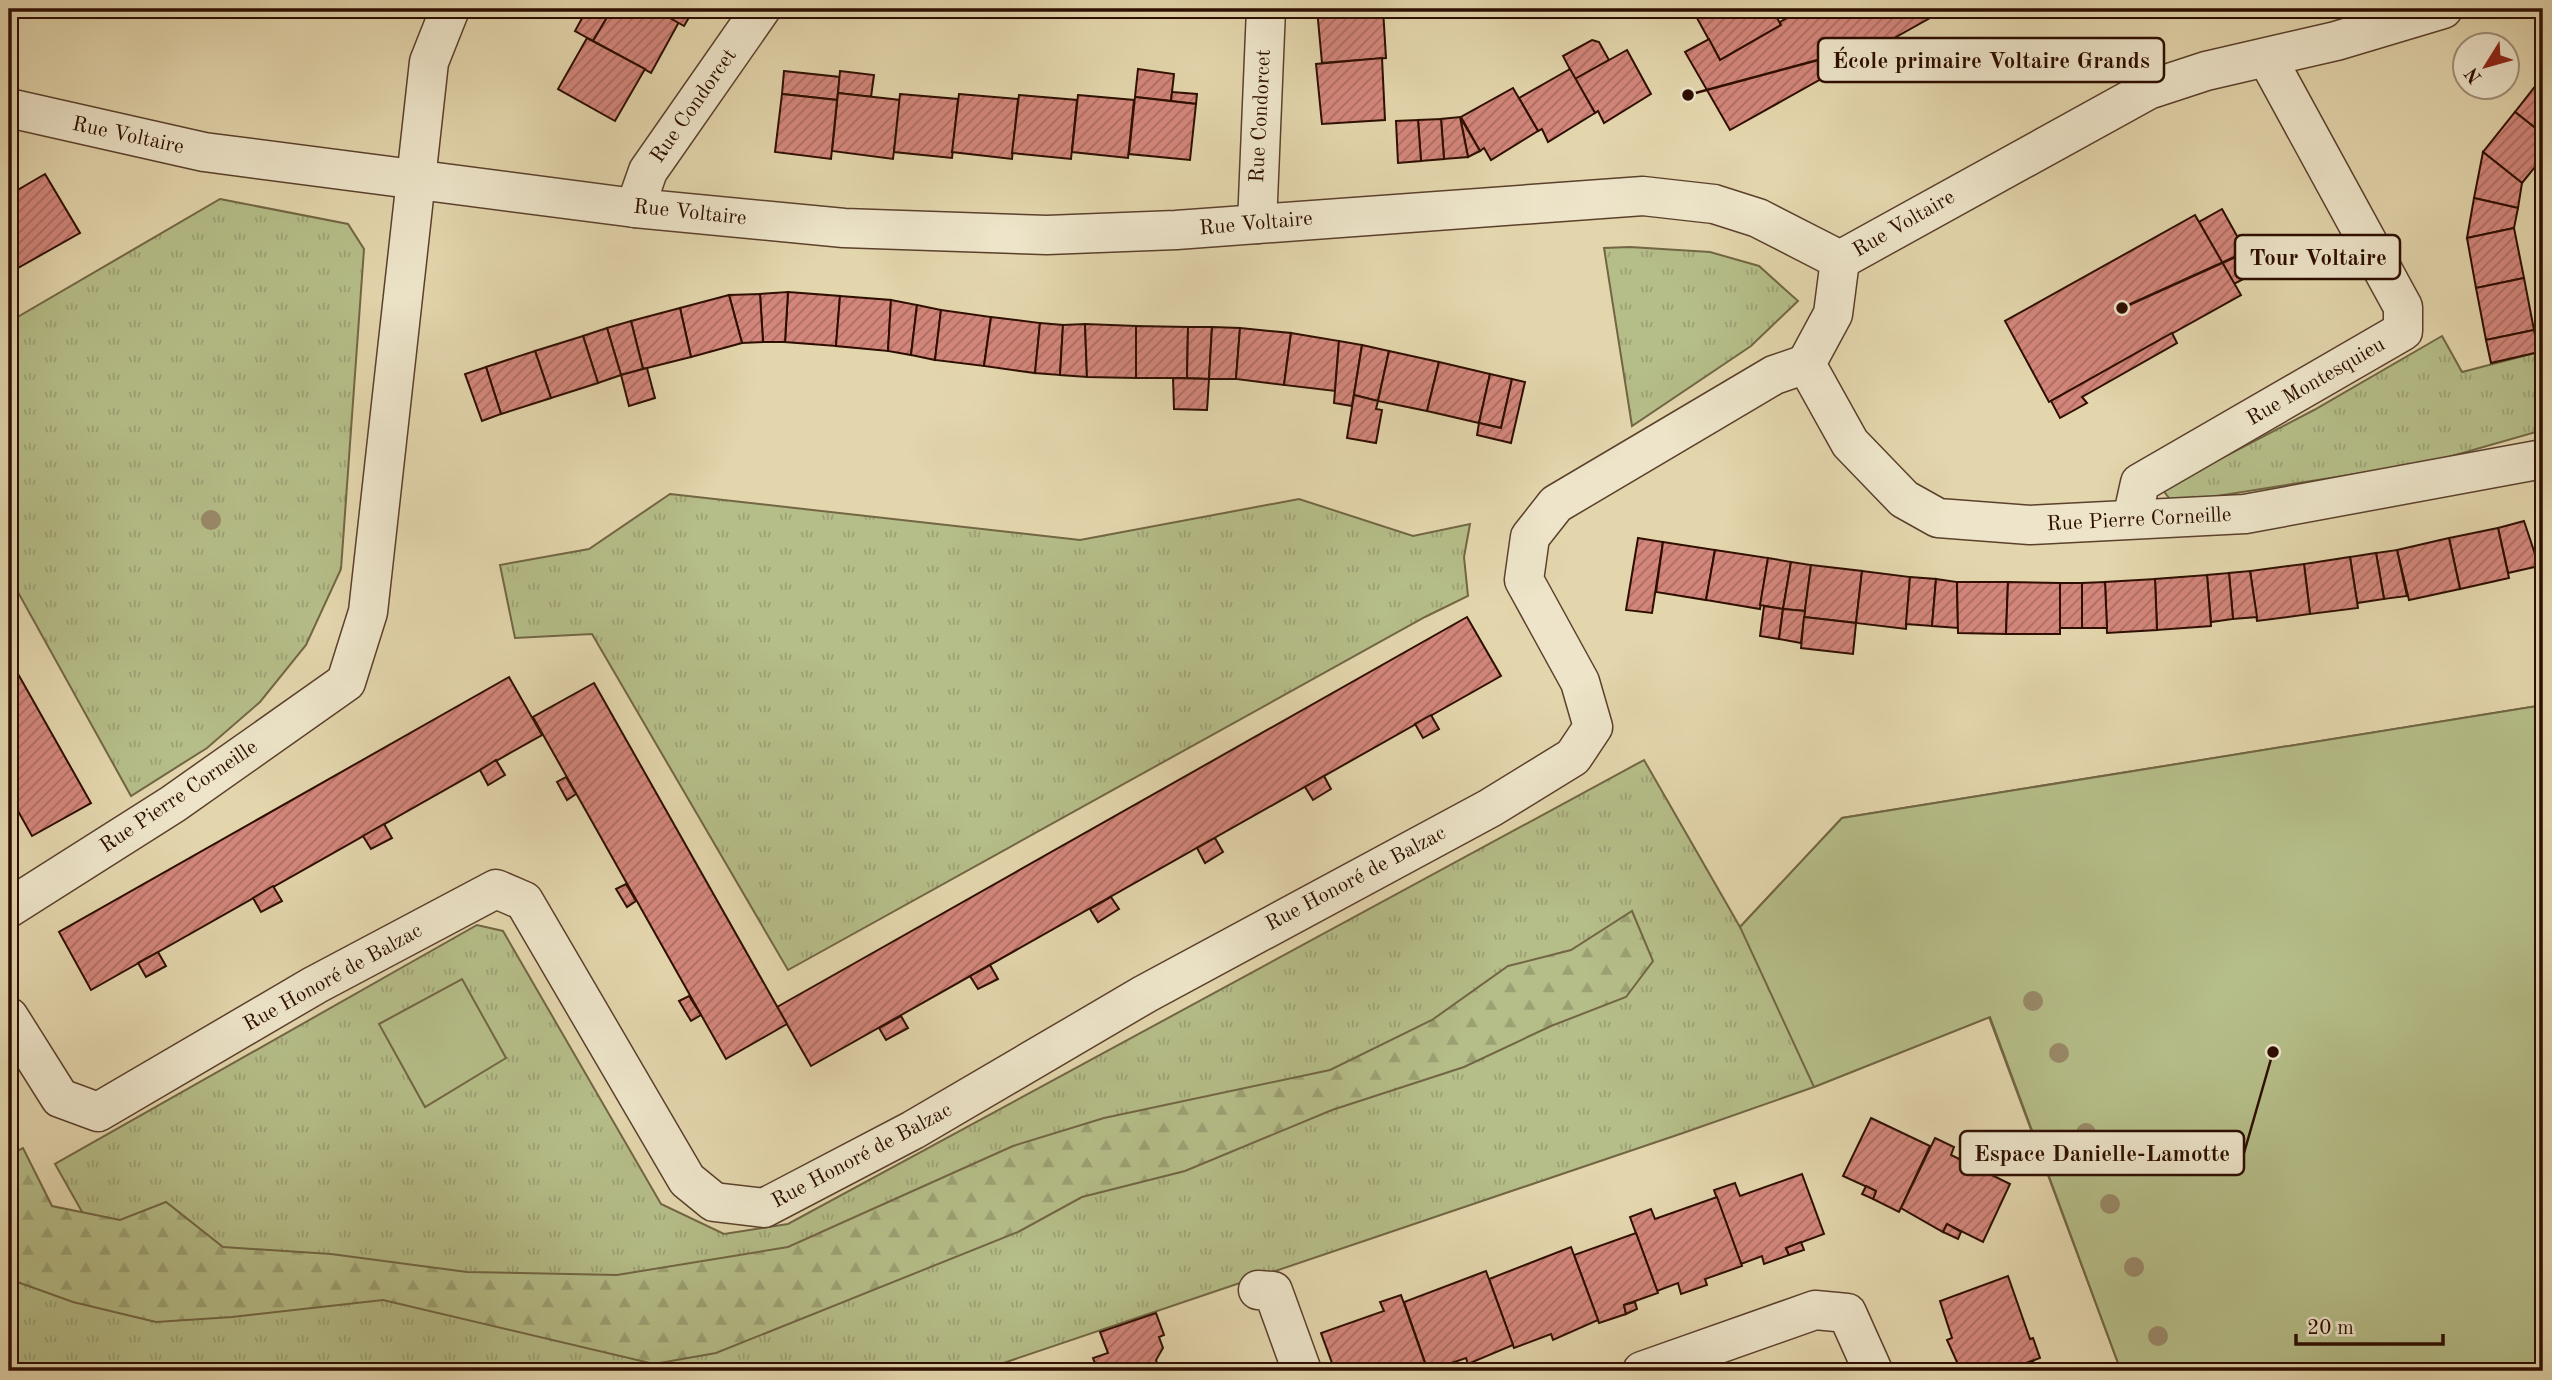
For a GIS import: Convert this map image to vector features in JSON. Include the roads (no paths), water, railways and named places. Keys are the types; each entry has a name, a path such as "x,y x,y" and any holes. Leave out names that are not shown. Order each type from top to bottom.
{"street":[{"path":"415,179 429,62 450,9"},
{"name":"Rue Condorcet","path":"635,208 649,171 761,9"},
{"name":"Rue Condorcet","path":"1257,224 1266,9"},
{"name":"Rue Voltaire","path":"9,108 204,152 635,208 844,228 1034,234 1257,224 1643,196 1714,204 1758,218 1796,234 1840,260 2148,90 2206,71 2392,26 2444,9"},
{"name":"Rue Montesquieu","path":"2132,519 2140,483 2403,331 2403,307 2267,58"},
{"name":"Rue Pierre Corneille","path":"9,908 173,804 346,682 368,612 395,389 415,179"},
{"path":"1807,364 1833,314 1840,260"},
{"name":"Rue Pierre Corneille","path":"1807,364 1850,443 1904,499 1938,518 2030,525 2245,514 2543,459"},
{"name":"Rue Honoré de Balzac","path":"9,1017 60,1098 98,1112 315,985 496,889 524,901 687,1180 714,1202 764,1208 914,1130 1145,993 1490,808 1573,757 1593,727 1580,682 1524,580 1530,537 1556,505 1774,375 1807,364"},
{"path":"1258,1290 1273,1291 1302,1371"},
{"path":"1642,1371 1815,1310 1847,1313 1873,1371"}],"place":[{"name":"École primaire Voltaire Grands","path":"1688,95"},
{"name":"Tour Voltaire","path":"2122,308"},
{"name":"Espace Danielle-Lamotte","path":"2273,1052"}]}
